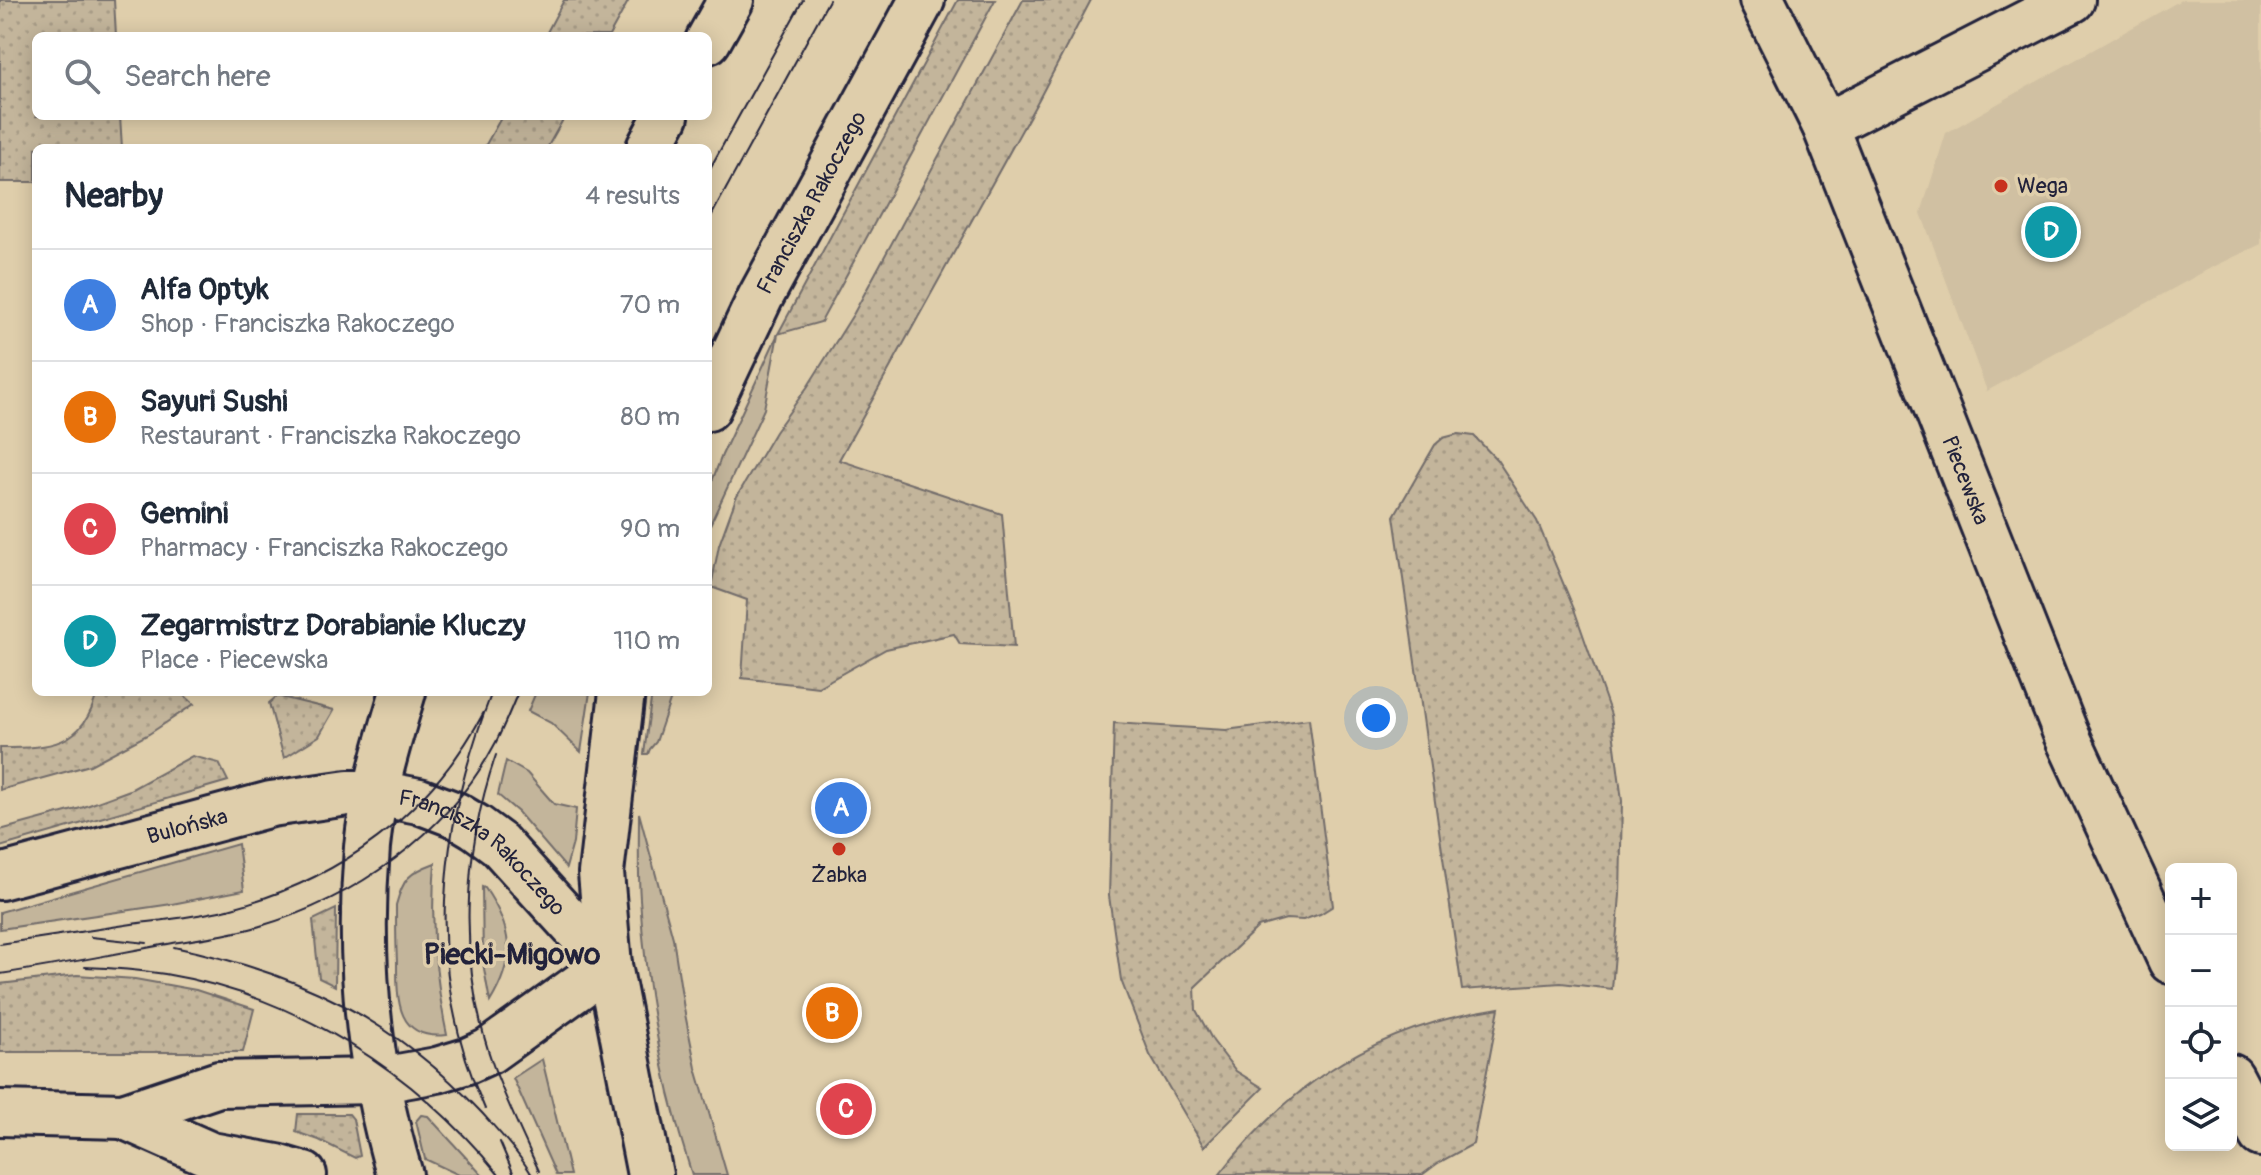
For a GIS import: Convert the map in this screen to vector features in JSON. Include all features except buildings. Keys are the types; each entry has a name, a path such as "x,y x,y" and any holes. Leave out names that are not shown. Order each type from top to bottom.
{"main road":[{"path":"712,34 731,0"},
{"name":"Franciszka Rakoczego","path":"712,400 760,298 922,0"},
{"name":"Piecewska","path":"1762,0 1825,126 2066,734 2165,948"},
{"path":"1825,126 2071,0"},
{"path":"651,144 664,120"},
{"name":"Franciszka Rakoczego","path":"400,1175 376,1081 368,1018 365,929 368,846 376,793 402,696"},
{"path":"622,696 601,873 609,965 650,1175"},
{"name":"Bulońska","path":"0,877 271,804 348,793 376,793"},
{"name":"Franciszka Rakoczego","path":"376,793 419,801 456,815 476,827 499,844 609,965"},
{"path":"0,1113 123,1116 219,1084 376,1081 437,1070 489,1051 609,965"},
{"path":"2232,1079 2261,1134"},
{"path":"123,1116 211,1155 304,1175"}],"shaded area":[{"path":"0,0 114,0 116,32 32,32 32,120 120,120 122,144 32,144 32,182 0,182"},
{"path":"564,0 629,0 611,32 547,32"},
{"path":"958,0 995,0 821,322 778,334"},
{"path":"1023,0 1091,0 839,460 1002,514 1014,647 960,644 954,634 886,649 818,687 742,678 747,600 712,587 719,545 736,498 775,432 854,313"},
{"path":"2181,0 2261,0 2261,244 2207,270 1987,391 1921,213 1946,133"},
{"path":"500,120 563,120 549,144 486,144"},
{"path":"778,334 764,409 712,520 712,481"},
{"path":"1458,434 1474,436 1497,460 1537,521 1574,609 1611,715 1622,801 1620,895 1612,989 1561,983 1462,990 1394,516 1435,445 1443,438"},
{"path":"96,696 185,696 194,704 149,734 90,765 0,790 0,748 34,747 62,741 74,734 91,710"},
{"path":"277,696 334,710 319,736 284,758 269,703"},
{"path":"534,696 589,696 581,752 551,723 528,711"},
{"path":"651,696 672,696 656,742 648,754 644,754"},
{"path":"1309,719 1333,906 1303,920 1286,919 1258,927 1195,987 1196,1010 1213,1041 1236,1071 1263,1088 1204,1147 1150,1055 1121,980 1109,896 1114,723 1226,730"},
{"path":"192,756 219,763 228,781 0,847 0,830 81,808 130,790"},
{"path":"506,761 527,773 554,804 576,809 573,843 566,868 518,812 498,795"},
{"path":"639,813 673,938 696,1068 727,1175 692,1175 672,1107 657,1038 643,934 639,888"},
{"path":"238,844 244,890 172,904 0,929 0,912"},
{"path":"435,863 435,950 447,1035 430,1035 409,1024 399,1003 398,990 396,905 408,878"},
{"path":"482,887 501,917 508,944 504,972 490,1002 483,963"},
{"path":"336,909 335,986 319,978 313,920"},
{"path":"77,975 135,979 196,990 254,1009 243,1052 0,1052 0,984"},
{"path":"1499,1008 1473,1144 1422,1175 1220,1174 1278,1110 1343,1062 1415,1028"},
{"path":"542,1059 570,1175 556,1175 513,1078"},
{"path":"298,1114 349,1114 353,1119 360,1156 355,1158 296,1132"},
{"path":"421,1115 428,1116 482,1175 459,1175 425,1159 416,1121"}],"tram line":[{"path":"712,165 803,0"},
{"path":"712,215 829,0"},
{"path":"485,1109 465,1057 452,1005 446,953 445,900 459,796 491,696"},
{"path":"0,974 245,930 293,915 329,899 395,858 425,834 452,806 496,742 516,696"},
{"path":"0,944 216,912 269,896 307,880 344,861 409,812 462,749 484,712"},
{"path":"496,755 476,831 471,870 469,910 474,989 493,1065 539,1171"},
{"path":"91,937 147,943"},
{"path":"174,947 220,958 303,986 379,1026 449,1080 502,1135 532,1175"},
{"path":"85,967 165,974 214,985 261,1000 307,1020 350,1044 430,1103 499,1175"},
{"path":"500,1142 514,1175"}],"place":[{"name":"Wega","path":"2001,186"},
{"name":"Zegarmistrz Dorabianie Kluczy","path":"2051,232"},
{"name":"Alfa Optyk","path":"841,808"},
{"name":"Żabka","path":"839,849"},
{"name":"Sayuri Sushi","path":"832,1013"},
{"name":"Gemini","path":"846,1109"}],"district":[{"name":"Piecki-Migowo","path":"512,954"}]}
